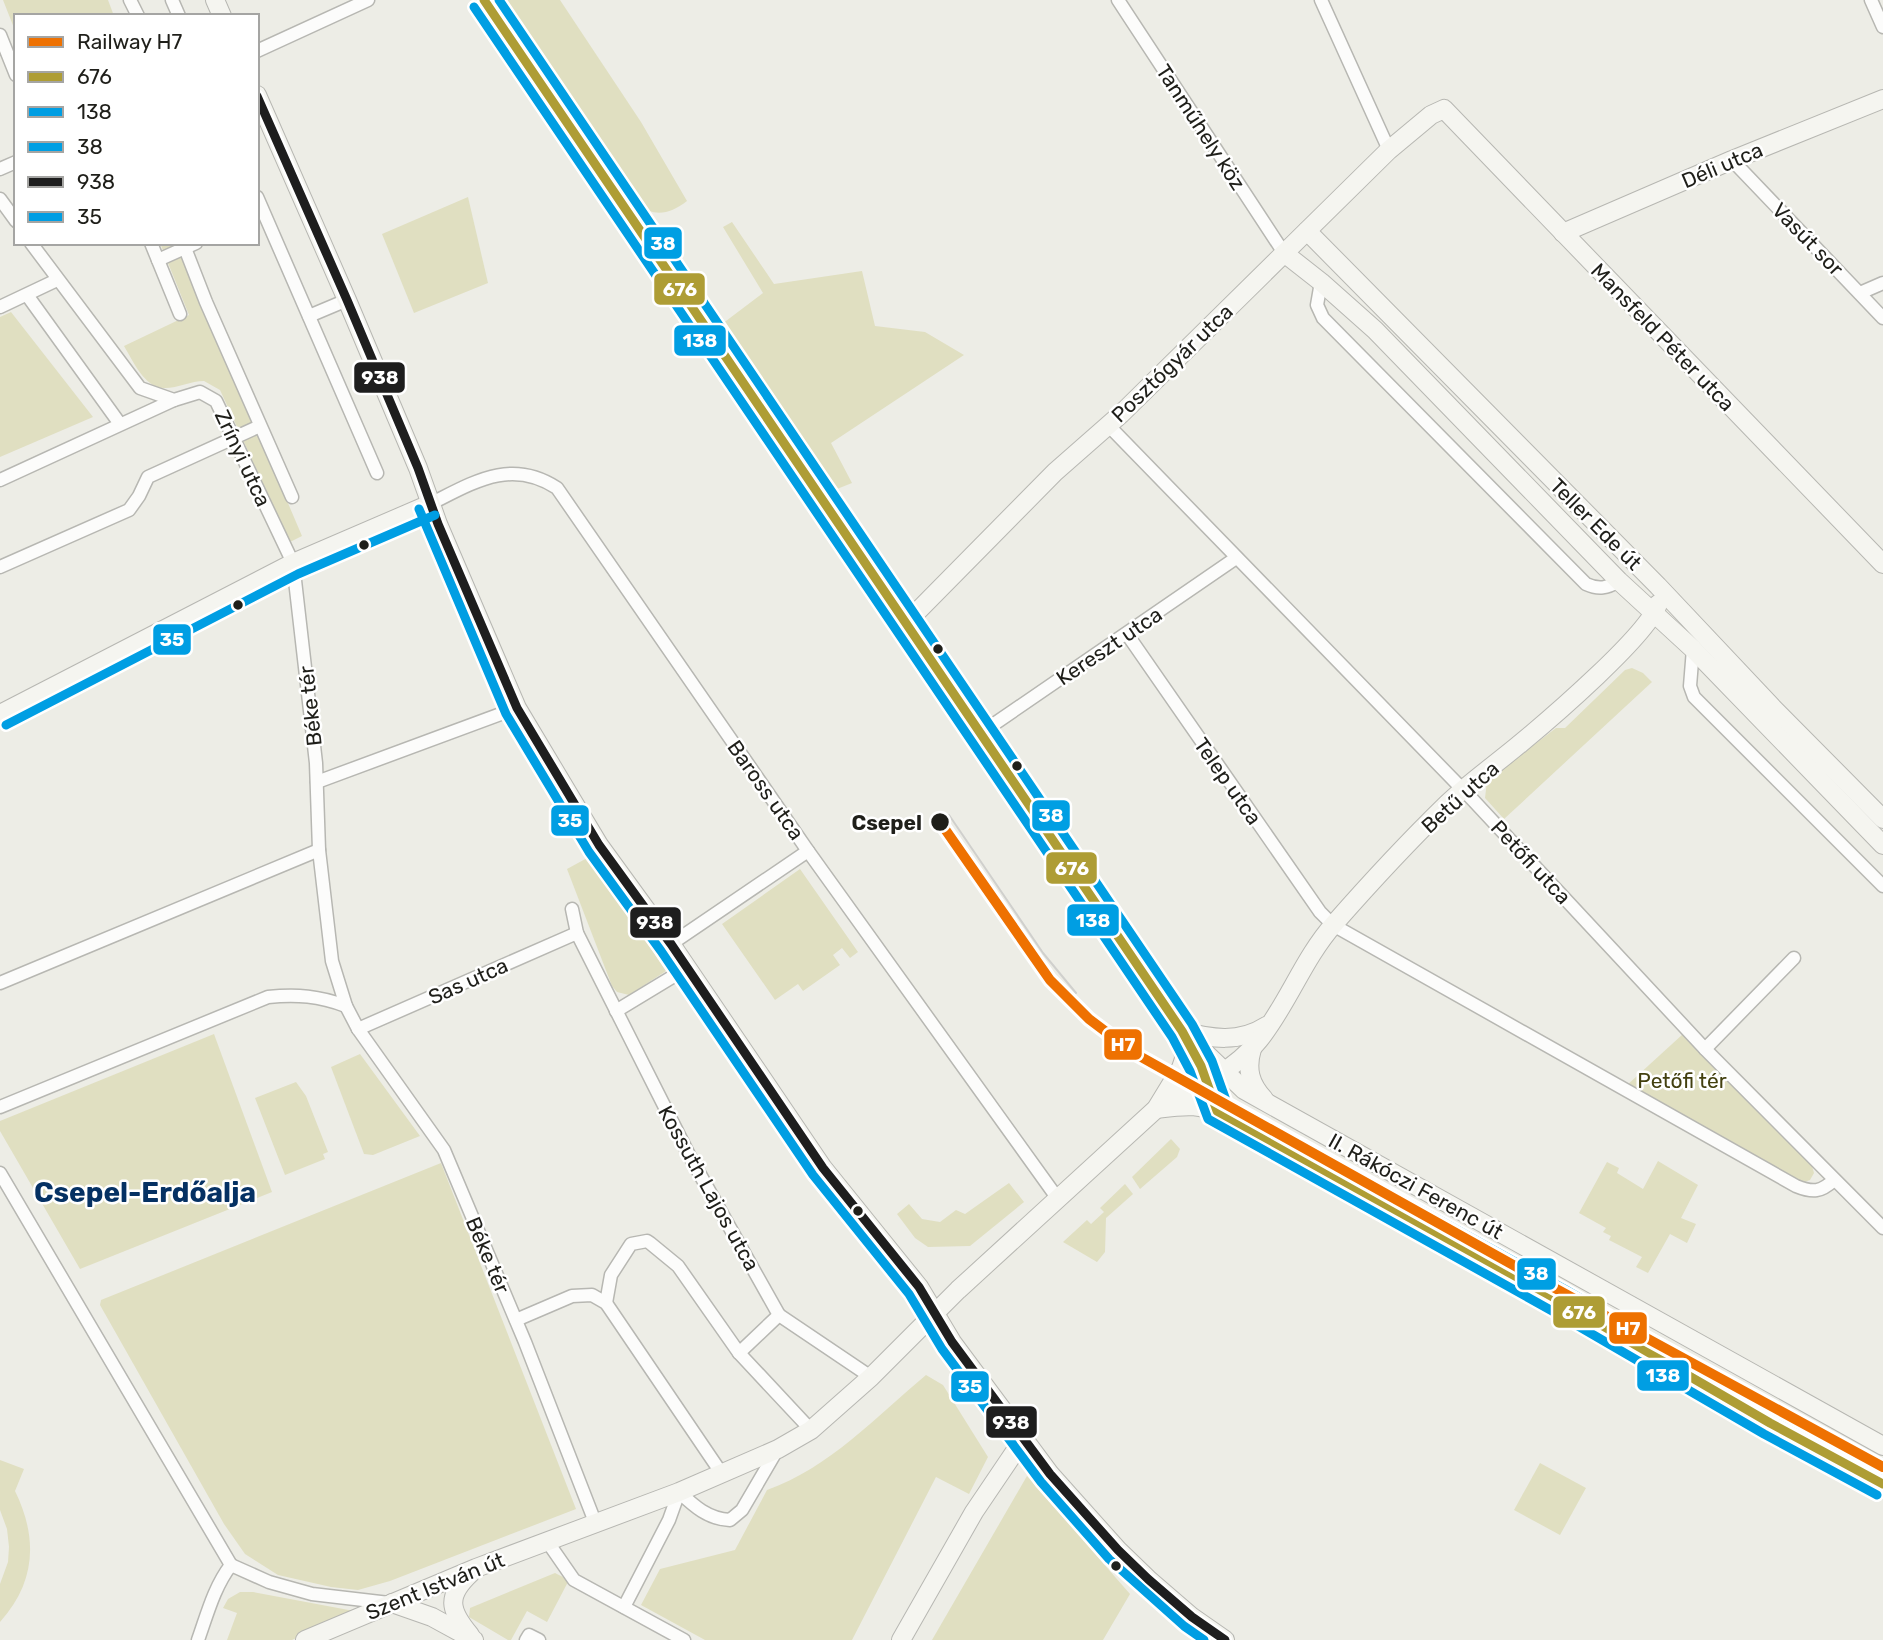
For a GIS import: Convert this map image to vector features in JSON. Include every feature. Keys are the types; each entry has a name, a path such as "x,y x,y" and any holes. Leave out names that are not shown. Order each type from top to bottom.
{"street":[{"path":"259,50 368,0"},
{"name":"II. Rákóczi Ferenc út","path":"484,0 1182,1031 1207,1082 1217,1111 1883,1484"},
{"name":"Tanműhely köz","path":"1118,0 1284,254"},
{"path":"1321,0 1389,150"},
{"path":"1871,0 1883,27"},
{"path":"0,35 14,70"},
{"name":"Déli utca","path":"1563,233 1883,99"},
{"path":"259,100 347,300 517,708 599,845 671,944 823,1168 919,1287 952,1342 1050,1474 1118,1550 1192,1616 1225,1640"},
{"name":"Posztógyár utca","path":"906,623 1055,472 1108,425 1389,150 1431,115 1444,110"},
{"name":"Mansfeld Péter utca","path":"1444,110 1883,564"},
{"name":"Vasút sor","path":"1732,160 1883,318"},
{"path":"0,199 14,218"},
{"path":"259,206 377,473"},
{"name":"Teller Ede út","path":"1307,231 1658,586 1883,819"},
{"path":"32,245 135,382 146,391 173,400"},
{"path":"152,245 180,314"},
{"path":"159,260 188,245 260,426 292,497"},
{"name":"Teller Ede út","path":"1284,254 1321,282 1375,330 1619,581 1693,649 1883,845"},
{"path":"0,307 57,280"},
{"name":"Teller Ede út","path":"1321,282 1317,305 1323,318 1586,584 1604,588 1619,581"},
{"path":"1860,293 1883,283"},
{"path":"27,295 120,424"},
{"path":"309,316 347,300"},
{"name":"Zrínyi utca","path":"0,480 173,400 195,392 211,396 220,407 293,563"},
{"name":"Petőfi utca","path":"1108,425 1464,790 1705,1049 1883,1228"},
{"path":"0,568 129,510 148,477 260,426"},
{"name":"Baross utca","path":"430,503 483,479 510,473 530,474 557,488 626,584 808,851 1058,1199"},
{"path":"0,714 293,563 430,503"},
{"name":"Kereszt utca","path":"981,733 1236,558"},
{"name":"Béke tér","path":"293,563 317,782 319,850 332,961 346,1006 358,1029 444,1150 516,1320 595,1522"},
{"path":"1654,613 1659,598 1658,586"},
{"name":"Betű utca","path":"1207,1082 1252,1049 1272,1022 1308,958 1333,925 1464,790 1547,721 1624,647 1654,613"},
{"name":"Telep utca","path":"1126,634 1320,912 1333,925"},
{"path":"1693,649 1690,686 1694,697 1883,886"},
{"path":"317,782 517,708"},
{"path":"0,983 319,850"},
{"path":"671,944 808,851"},
{"name":"Kossuth Lajos utca","path":"572,909 577,933 688,1155 779,1315"},
{"path":"1333,925 1796,1186 1809,1192 1819,1191 1834,1180"},
{"name":"Sas utca","path":"358,1029 577,933"},
{"path":"1705,1049 1794,958"},
{"path":"616,1012 687,968"},
{"path":"0,1107 268,997 299,994 325,998 346,1006"},
{"path":"1182,1031 1216,1038 1242,1037 1256,1033 1272,1022"},
{"name":"II. Rákóczi Ferenc út","path":"1182,1031 1244,1090 1883,1446"},
{"name":"Szent István út","path":"1156,1109 1181,1068 1184,1048 1182,1031"},
{"path":"1252,1049 1248,1061 1249,1074 1256,1090 1266,1102"},
{"name":"Szent István út","path":"305,1640 476,1568 679,1492 778,1449 811,1430 1156,1109 1207,1082"},
{"path":"1156,1109 1191,1104 1217,1111"},
{"path":"0,1173 231,1566 269,1582 312,1594 393,1603 432,1617 474,1640"},
{"path":"606,1303 611,1275 624,1253 631,1244 647,1241 678,1266 739,1353 811,1430"},
{"path":"516,1320 572,1296 592,1294 606,1303 722,1474"},
{"path":"739,1353 779,1315 871,1377"},
{"path":"901,1640 974,1512 1024,1438"},
{"path":"624,1607 669,1520 679,1492 697,1508 717,1519 730,1520 741,1510 778,1449"},
{"path":"547,1541 573,1580 684,1640"},
{"path":"199,1639 211,1603 224,1574 231,1566"},
{"path":"474,1640 457,1619 452,1602 460,1583 476,1568"},
{"path":"526,1640 529,1635 539,1640"}],"green space":[{"path":"3,0 108,0 113,14 14,14 14,28"},
{"path":"499,0 560,0 641,122 687,201 675,209 657,213 638,206"},
{"path":"468,197 488,283 414,313 382,234"},
{"path":"732,222 774,284 862,271 875,326 925,332 964,355 831,443 852,483 837,489 722,324 763,293 723,227"},
{"path":"161,245 178,245 302,536 290,542 220,390 204,381 170,388 151,384 140,373 124,346 189,315"},
{"path":"11,312 93,417 0,457 0,317"},
{"path":"1632,668 1643,673 1652,682 1504,819 1485,798 1487,781 1556,728 1565,728 1625,670"},
{"path":"589,857 666,971 629,995 617,992 612,986 567,869"},
{"path":"800,869 858,952 850,958 842,948 833,955 840,965 803,991 798,984 775,1000 722,924"},
{"path":"214,1034 272,1192 80,1269 0,1131 0,1121"},
{"name":"Petőfi tér","path":"1683,1034 1812,1166 1814,1173 1810,1180 1800,1184 1626,1086"},
{"path":"360,1054 420,1136 373,1155 364,1154 331,1067"},
{"path":"296,1082 306,1096 328,1152 323,1154 325,1159 285,1175 255,1098"},
{"path":"1171,1139 1180,1149 1177,1157 1140,1189 1132,1177"},
{"path":"1658,1161 1698,1185 1681,1218 1696,1224 1687,1243 1670,1234 1648,1273 1636,1267 1642,1257 1609,1240 1611,1236 1603,1232 1606,1228 1579,1213 1607,1162 1619,1168 1617,1173 1643,1189"},
{"path":"441,1163 576,1509 390,1581 358,1590 278,1575 245,1554 224,1524 100,1305 101,1300"},
{"path":"1009,1183 1024,1202 970,1246 928,1247 915,1238 897,1214 909,1204 922,1219 940,1222 956,1210 965,1214"},
{"path":"1125,1184 1133,1194 1106,1218 1105,1252 1097,1262 1063,1242 1087,1220 1091,1224 1104,1212 1100,1208"},
{"path":"926,1375 943,1385 988,1457 969,1494 936,1477 852,1640 705,1640 641,1605 660,1569 735,1550 767,1490 811,1469 831,1455"},
{"path":"0,1460 24,1469 15,1491 27,1526 30,1559 21,1591 0,1622 0,1584 8,1562 9,1547 7,1529 0,1510"},
{"path":"1540,1463 1586,1488 1560,1535 1514,1510"},
{"path":"1027,1476 1130,1594 1103,1640 932,1640"},
{"path":"555,1573 569,1580 547,1622 527,1611 511,1640 508,1640 469,1617 470,1608"},
{"path":"240,1592 253,1592 354,1611 292,1640 227,1640 237,1613 223,1608 228,1599"}],"tram line":[{"path":"949,815 1043,953 1076,993"}],"rail line":[{"name":"H7","path":"940,822 1050,980 1089,1019 1134,1053 1540,1280 1883,1467"}],"transit line":[{"name":"676","path":"484,0 1182,1031 1201,1066 1217,1111 1883,1484"},
{"name":"38","path":"499,0 1192,1024 1212,1061 1227,1103 1566,1290 1776,1412 1883,1470"},
{"name":"138","path":"474,7 1172,1037 1190,1071 1208,1119 1554,1312 1764,1434 1877,1495"},
{"name":"938","path":"259,101 347,300 418,468 438,524 517,708 599,845 671,944 823,1168 919,1287 952,1342 1050,1474 1118,1550 1148,1579 1192,1617 1225,1640"},
{"name":"35","path":"419,509 506,714 589,852 661,951 813,1175 909,1294 942,1349 1041,1482 1109,1559 1184,1626 1204,1640"},
{"name":"35","path":"6,725 298,574 435,515"}],"place":[{"name":"Csepel","path":"940,822"}],"district":[{"name":"Csepel-Erdőalja","path":"145,1192"}]}
